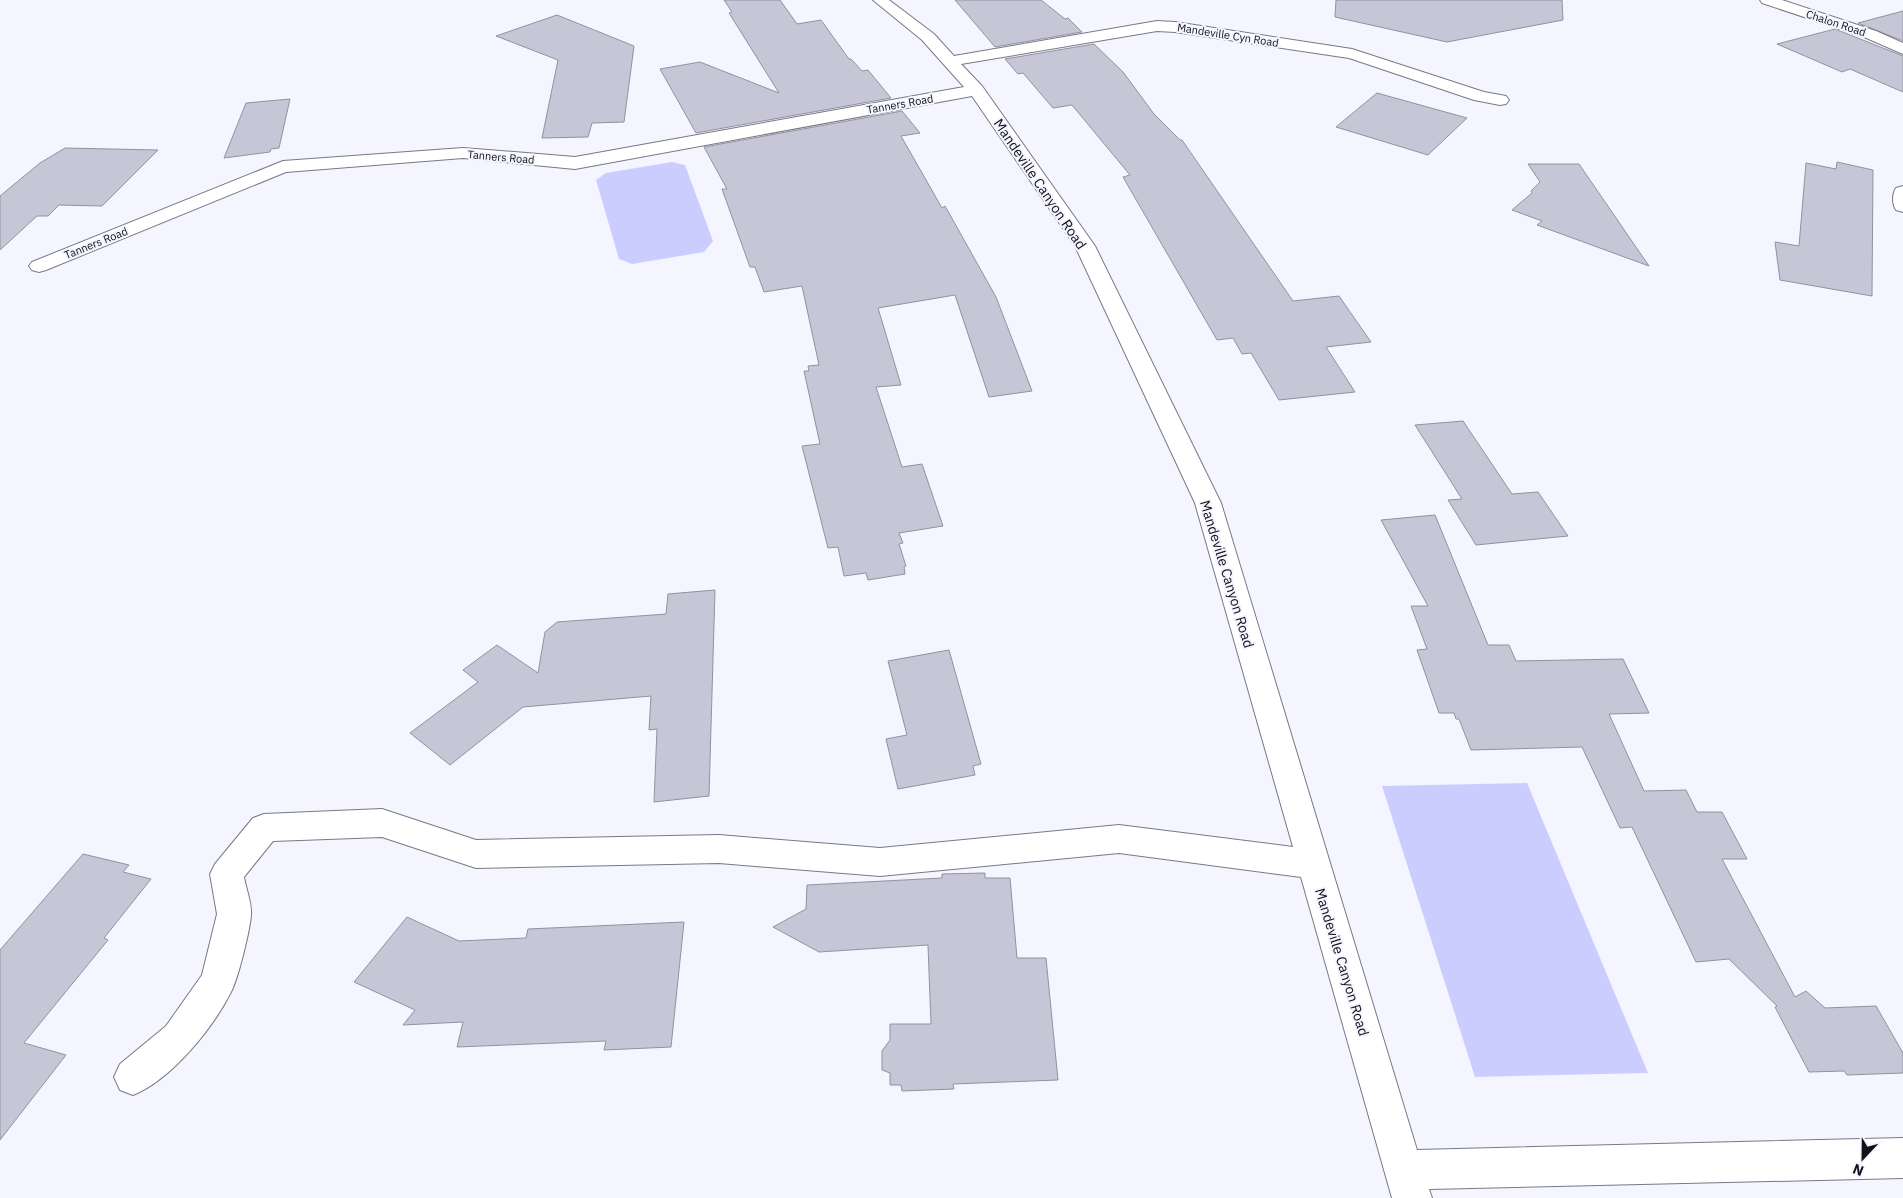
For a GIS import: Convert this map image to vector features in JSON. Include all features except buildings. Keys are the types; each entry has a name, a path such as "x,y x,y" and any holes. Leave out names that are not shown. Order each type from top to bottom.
{"street":[{"name":"Mandeville Canyon Road","path":"880,0 928,37 976,90 1085,246 1208,503 1408,1184"},
{"name":"Chalon Road","path":"1767,0 1870,34 1903,49"},
{"name":"Mandeville Cyn Road","path":"950,61 1157,26 1175,27 1352,54 1480,96 1500,100"},
{"name":"Tanners Road","path":"39,266 283,168 464,153 575,163 976,90"},
{"path":"1903,192 1903,206"},
{"path":"134,1077 179,1038 218,982 234,914 227,874 264,828 382,823 476,854 719,849 880,862 1119,840 1313,864"},
{"path":"1408,1184 1903,1158"}],"shaded area":[{"path":"672,162 685,165 713,241 704,252 632,264 619,259 596,180 606,173"},
{"path":"1527,783 1648,1073 1475,1077 1382,786"}]}
